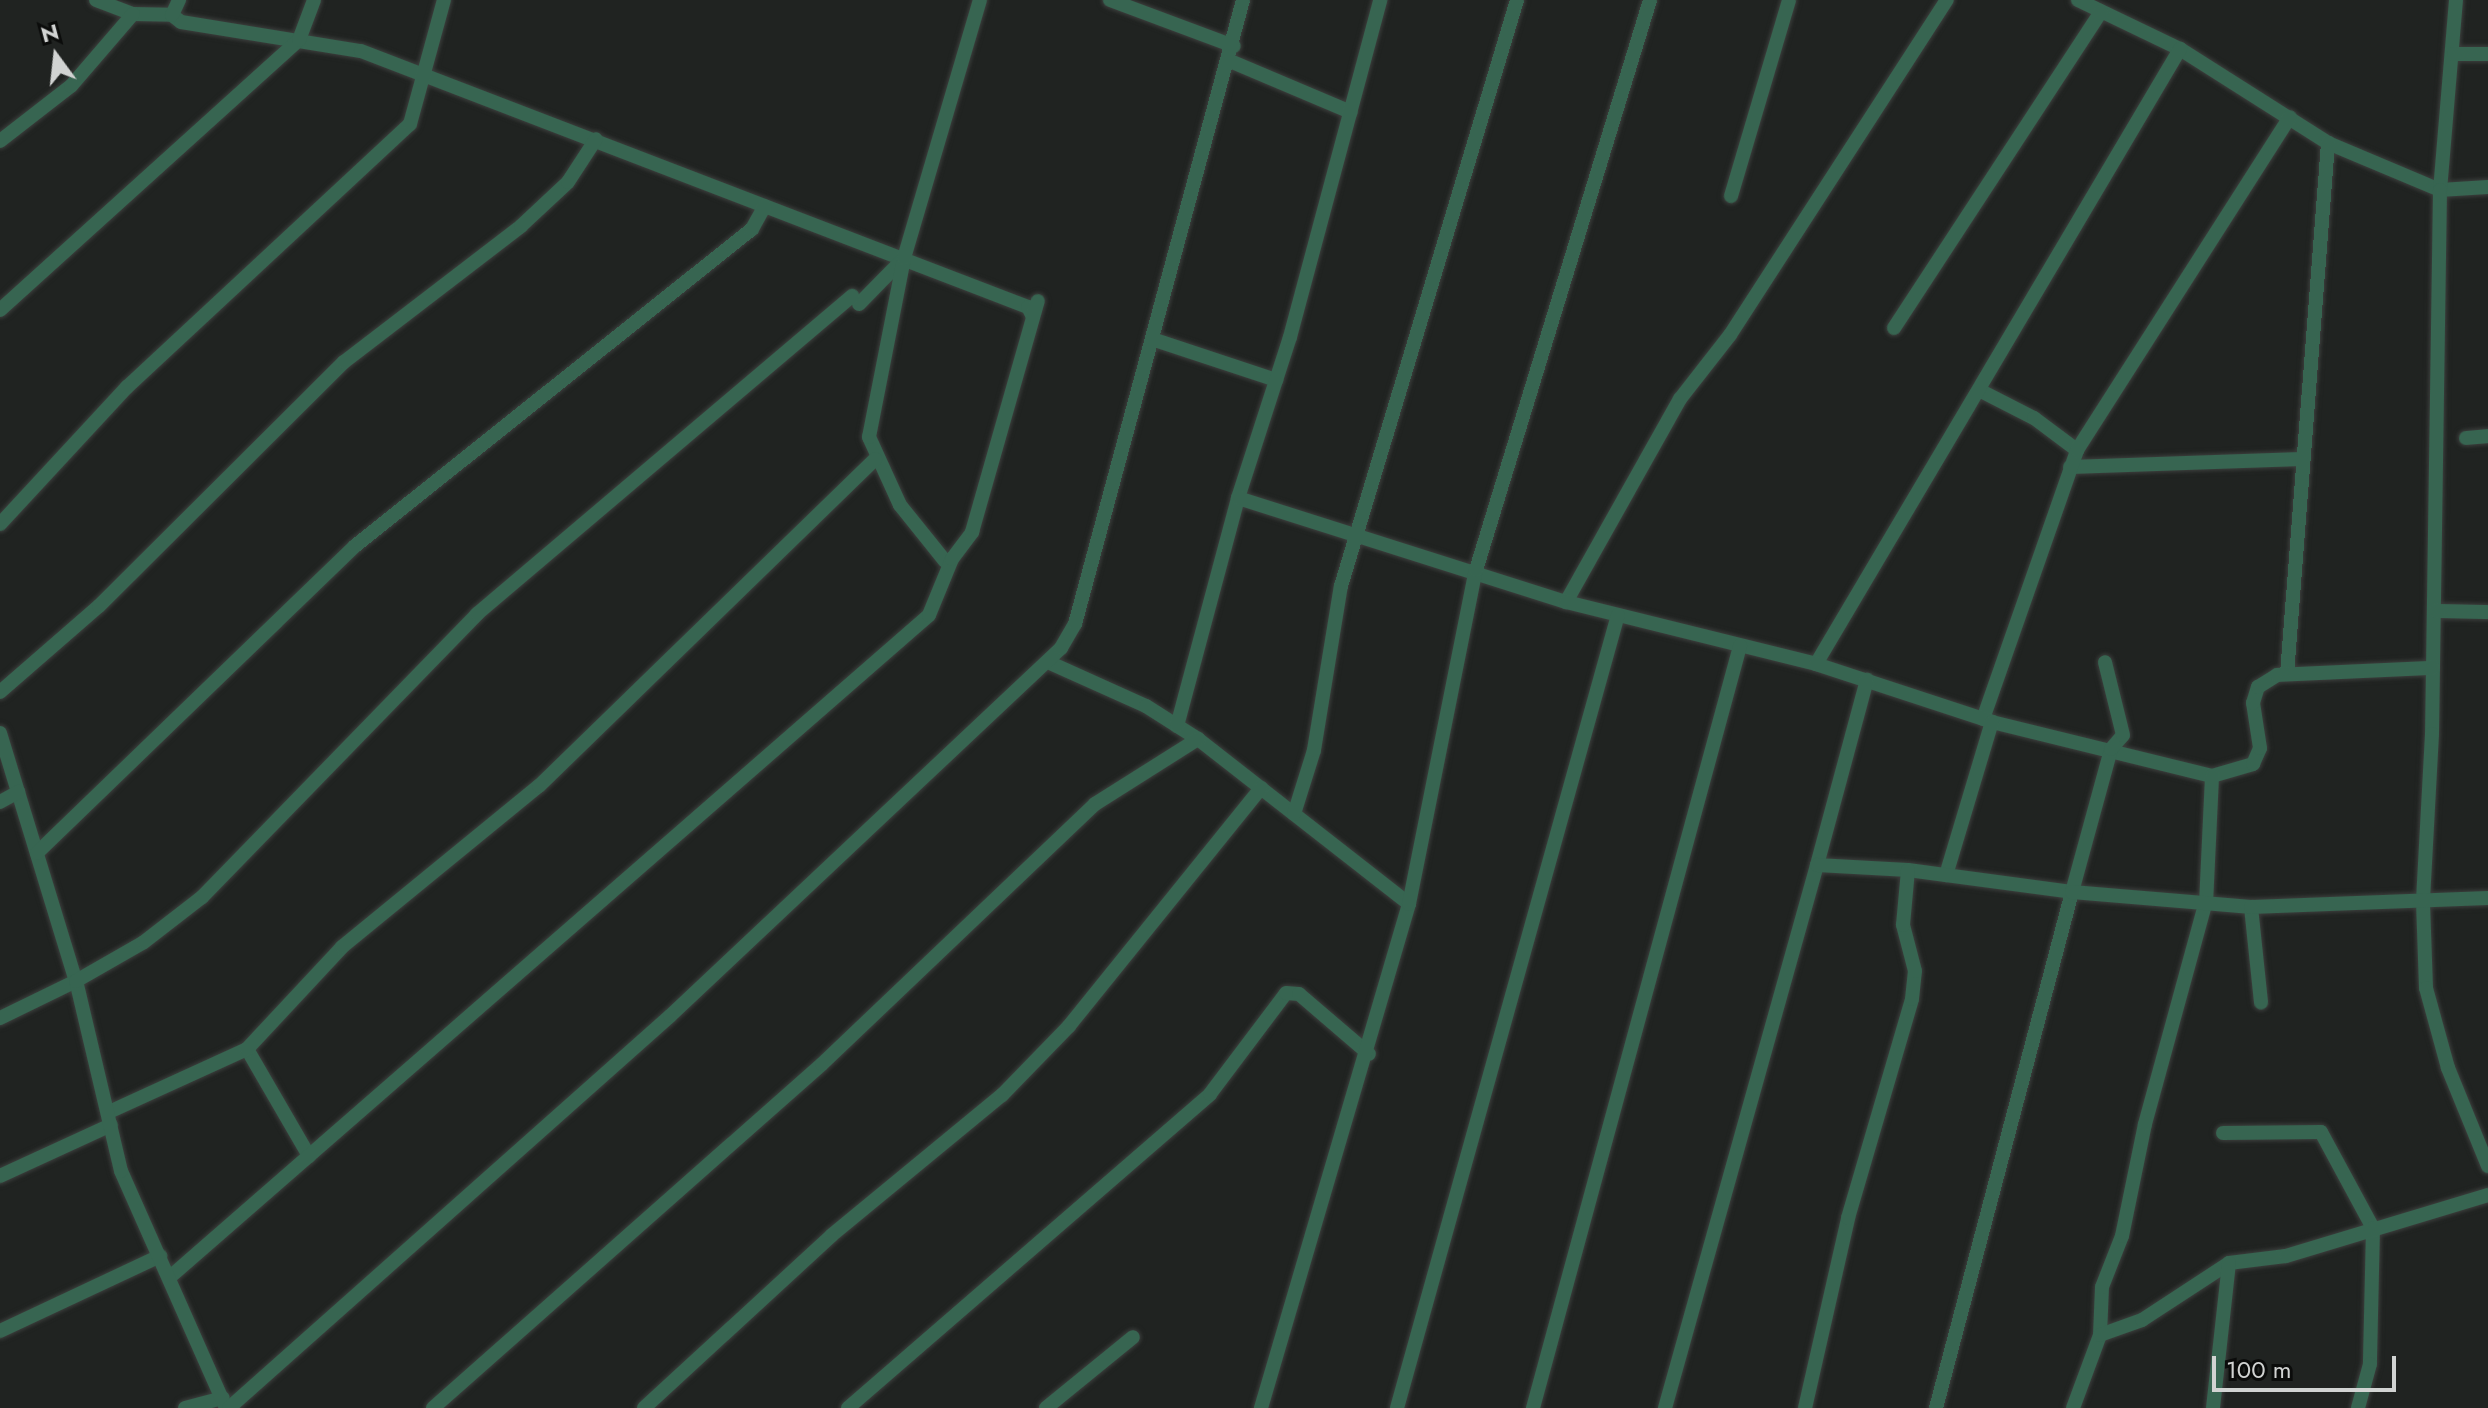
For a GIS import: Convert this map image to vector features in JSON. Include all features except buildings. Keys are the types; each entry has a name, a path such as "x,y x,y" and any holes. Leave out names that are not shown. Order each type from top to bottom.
{"street":[{"path":"96,0 133,14 172,15 181,22 361,51 425,81 596,139 1028,307 1033,317"},
{"path":"172,15 179,0"},
{"path":"0,310 299,40 314,0"},
{"path":"0,524 127,387 410,124 425,81 444,0"},
{"path":"952,559 945,561 900,505 875,459 869,437 904,258 980,0"},
{"path":"1110,0 1232,53 1351,112"},
{"path":"185,1408 226,1405 681,1005 1048,662 1075,624 1232,53 1243,0"},
{"path":"1177,726 1238,498 1276,380 1380,0"},
{"path":"1294,814 1314,750 1341,586 1517,0"},
{"path":"1261,1408 1369,1054 1409,904 1476,570 1650,0"},
{"path":"1731,196 1789,0"},
{"path":"1566,602 1654,439 1838,173 1947,0"},
{"path":"2078,0 2180,49 2328,143 2440,190 2488,187"},
{"path":"2456,0 2454,54 2448,60 2440,190 2435,611 2423,902 2426,988 2448,1068 2488,1166"},
{"path":"1894,328 2101,12"},
{"path":"0,141 71,86 133,14"},
{"path":"1816,664 2180,49"},
{"path":"2454,54 2488,54"},
{"path":"1946,875 1987,720 2077,450 2290,117"},
{"path":"0,692 99,606 344,362 521,226 568,182 596,139"},
{"path":"2287,674 2328,143"},
{"path":"37,853 355,546 740,239 765,206"},
{"path":"0,1018 76,981 144,942 202,897 467,623 904,258"},
{"path":"170,1277 929,615 952,559 972,532 1038,301"},
{"path":"1152,339 1276,380"},
{"path":"1979,390 2034,418 2077,450"},
{"path":"2466,438 2488,436"},
{"path":"0,1176 247,1049 342,947 539,786 875,459"},
{"path":"2070,467 2302,459"},
{"path":"1238,498 1359,532 1566,602 1816,664 1987,720 2212,776 2253,764 2260,748 2253,703 2258,687 2287,674 2433,668"},
{"path":"2435,611 2488,612"},
{"path":"1397,1408 1618,615"},
{"path":"1533,1408 1740,646"},
{"path":"1048,662 1198,739 1409,904"},
{"path":"1936,1408 2072,892 2111,749 2123,722 2105,662"},
{"path":"1665,1408 1867,680"},
{"path":"0,733 76,981 139,1221 170,1277 226,1405"},
{"path":"433,1408 822,1064 1095,804 1198,739"},
{"path":"2073,1408 2100,1335 2102,1287 2122,1236 2145,1124 2205,904 2212,776"},
{"path":"644,1408 832,1235 1002,1095 1069,1026 1261,788"},
{"path":"0,802 18,792"},
{"path":"1817,865 1908,870 2072,892 2251,907 2488,898"},
{"path":"1805,1408 1848,1218 1912,999 1915,971 1903,925 1908,870"},
{"path":"2251,907 2261,1002"},
{"path":"848,1408 1210,1094 1286,993 1299,994 1369,1054"},
{"path":"247,1049 309,1156"},
{"path":"2223,1133 2321,1132 2373,1228 2370,1364 2358,1408"},
{"path":"2100,1335 2142,1320 2229,1263 2286,1256 2488,1195"},
{"path":"0,1331 160,1256"},
{"path":"2213,1408 2229,1263"},
{"path":"1046,1408 1133,1337"}]}
